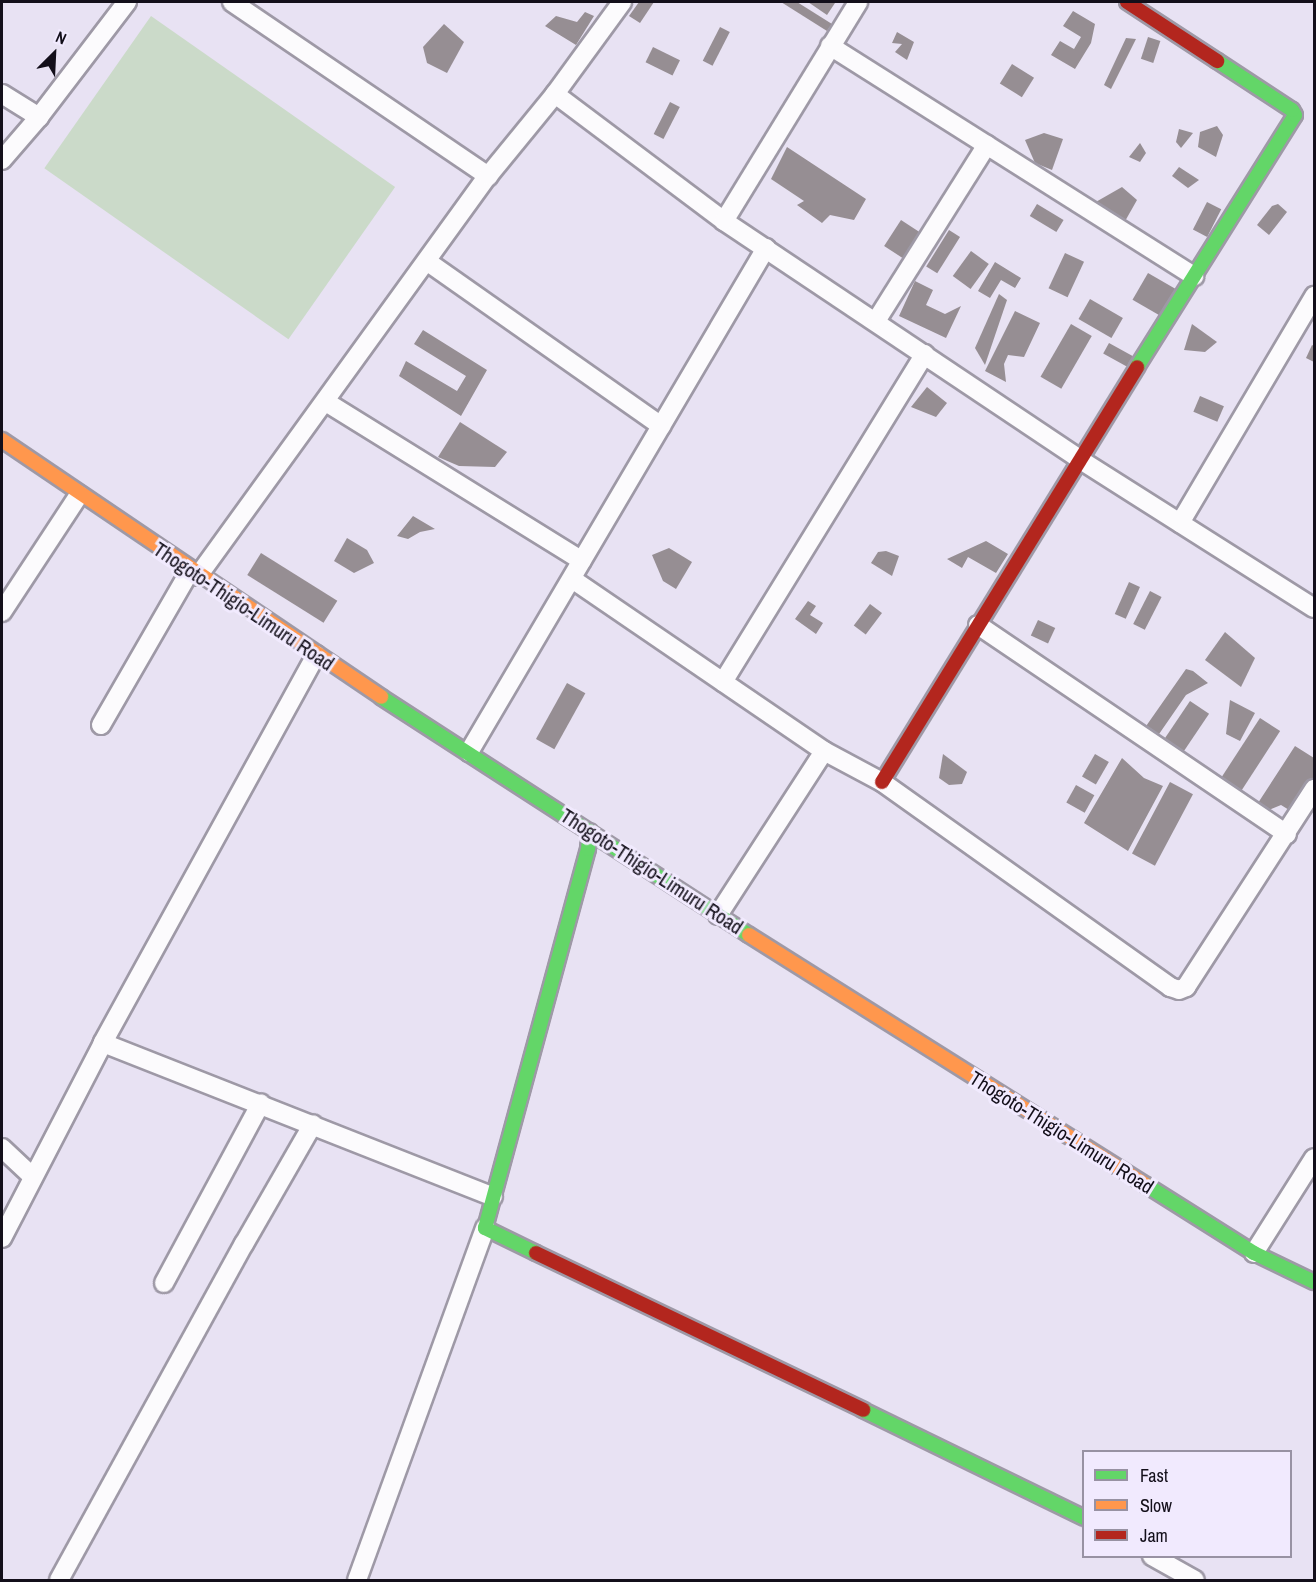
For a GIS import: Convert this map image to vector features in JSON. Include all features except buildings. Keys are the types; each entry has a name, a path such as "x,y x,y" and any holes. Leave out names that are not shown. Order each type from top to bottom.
{"main road":[{"path":"882,782 1079,459 1294,114 1292,110 1127,2"},
{"name":"Thogoto-Thigio-Limuru Road","path":"2,440 194,574 316,655 718,915 1254,1253 1314,1282"},
{"path":"590,831 588,849 485,1228 1051,1500 1082,1517"}],"street":[{"path":"2,160 39,117 128,2"},
{"path":"232,2 488,176"},
{"path":"101,725 194,574 326,402 488,176 555,94 622,2"},
{"path":"724,221 858,2"},
{"path":"830,46 1194,276"},
{"path":"2,94 39,117"},
{"path":"555,94 724,221 1079,459 1314,608"},
{"path":"876,321 987,145"},
{"path":"469,752 765,248"},
{"path":"428,262 661,426"},
{"path":"1180,523 1314,296"},
{"path":"723,682 925,354"},
{"path":"326,402 582,561"},
{"path":"2,612 80,495"},
{"path":"572,579 824,751 882,782 1170,987 1179,990 1186,987 1314,789"},
{"path":"978,625 1287,834"},
{"path":"2,1238 103,1042 316,655"},
{"path":"718,915 824,751"},
{"path":"103,1042 493,1197"},
{"path":"164,1283 261,1104"},
{"path":"60,1581 313,1124"},
{"path":"2,1148 33,1177"},
{"path":"1254,1253 1314,1158"},
{"path":"357,1581 485,1228"},
{"path":"1154,1558 1195,1581"}],"green space":[{"path":"151,16 395,187 288,339 44,168"}],"traffic: fast":[{"path":"1137,367 1295,115 1292,110 1217,61"},
{"path":"381,697 749,935"},
{"path":"536,1253 485,1228 588,849 590,831"},
{"path":"1146,1185 1254,1253 1314,1282"},
{"path":"863,1410 1082,1517"}],"traffic: slow":[{"path":"2,440 381,697"},
{"path":"749,935 1146,1185"}],"traffic: jam":[{"path":"1127,2 1217,61"},
{"path":"882,782 1137,367"},
{"path":"536,1253 863,1410"}]}
